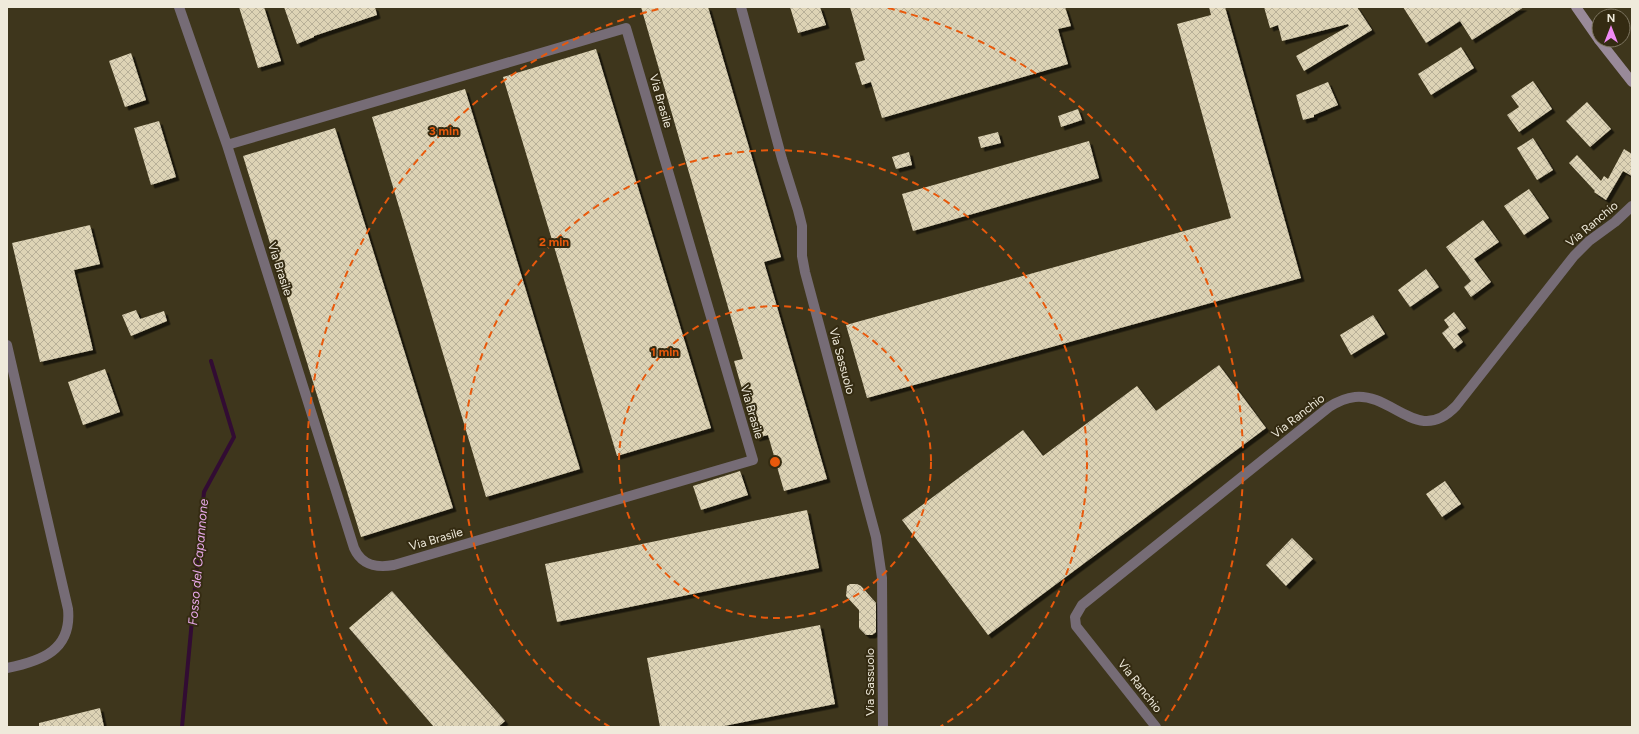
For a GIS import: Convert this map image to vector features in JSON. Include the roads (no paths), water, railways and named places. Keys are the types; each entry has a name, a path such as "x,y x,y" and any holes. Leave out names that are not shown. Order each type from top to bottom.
{"street":[{"name":"Via Brasile","path":"179,7 227,145 354,548 359,557 366,563 378,566 394,565 752,460 626,28 227,145"},
{"name":"Via Sassuolo","path":"741,7 782,159 798,210 802,226 802,256 805,272 876,537 882,578 883,727"},
{"path":"1576,7 1591,29"},
{"path":"1605,48 1632,82"},
{"name":"Via Ranchio","path":"1156,727 1076,626 1075,617 1082,605 1329,407 1338,402 1354,397 1367,398 1424,421 1437,420 1447,415 1456,406 1574,256 1589,241 1615,222 1632,206"},
{"path":"7,345 68,608 69,619 65,638 51,652 35,661 7,668"}],"waterway":[{"name":"Fosso del Capannone","path":"182,727 204,492 234,437 211,361"}]}
